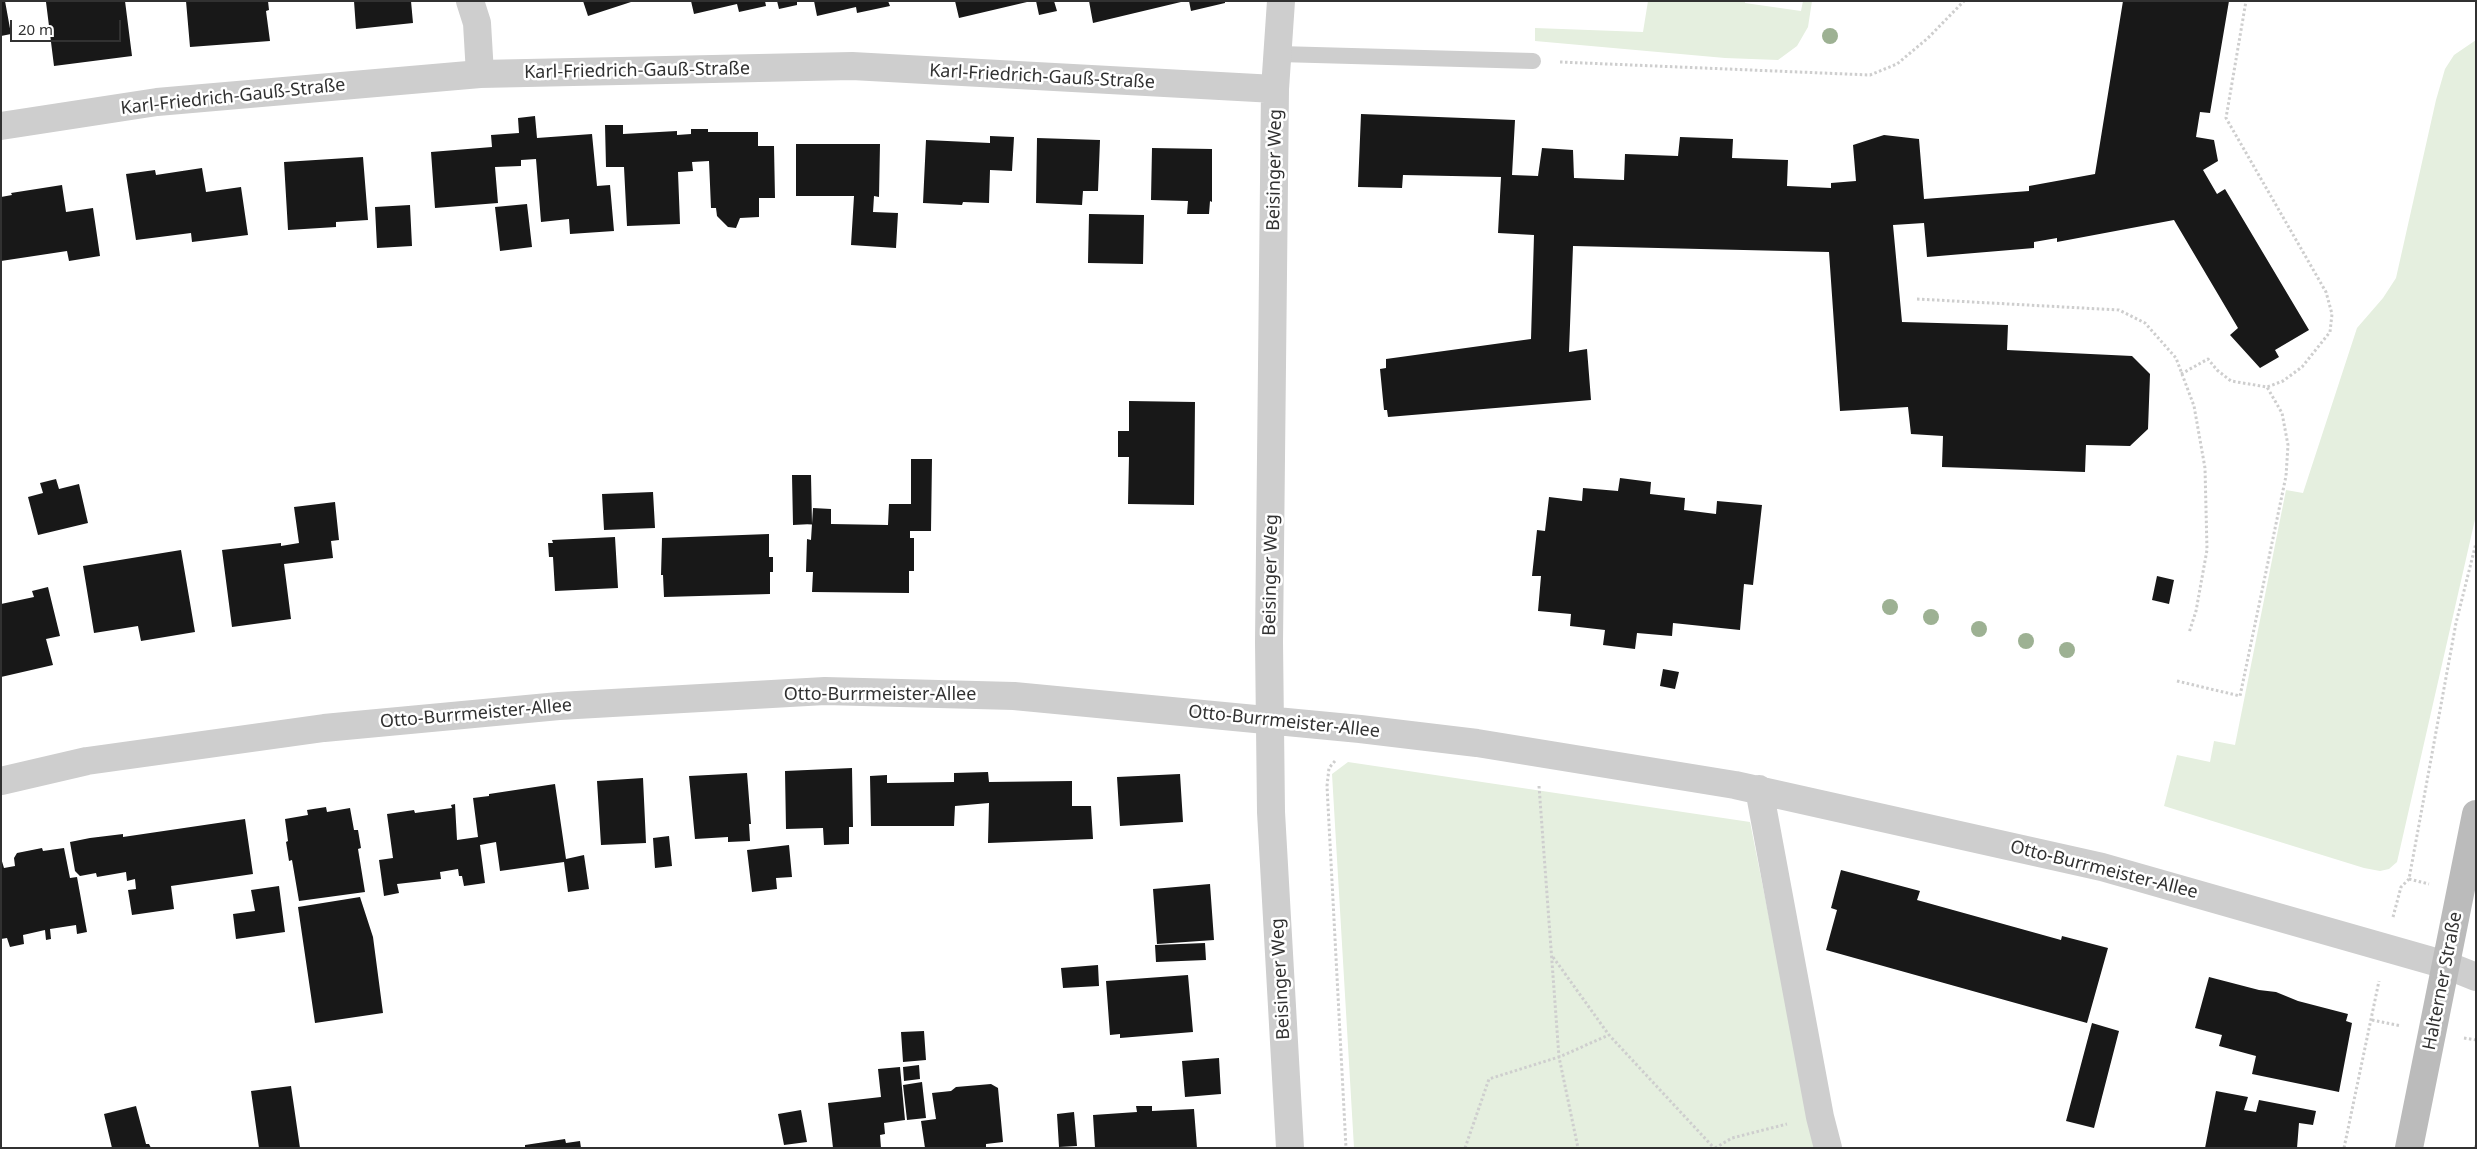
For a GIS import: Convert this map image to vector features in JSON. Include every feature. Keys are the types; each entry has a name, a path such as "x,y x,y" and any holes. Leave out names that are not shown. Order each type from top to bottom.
{"main road":[{"name":"Halterner Straße","path":"2409,1148 2476,814"}],"street":[{"path":"470,1 477,23 480,74"},
{"name":"Beisinger Weg","path":"1281,1 1276,89 1269,642 1271,812 1290,1148"},
{"name":"Karl-Friedrich-Gauß-Straße","path":"1,126 157,102 480,74 852,66 1276,89"},
{"name":"Otto-Burrmeister-Allee","path":"1,781 88,761 324,728 559,706 825,691 1014,696 1271,720 1477,743 1759,789 2102,867 2446,965 2476,977"},
{"path":"1759,789 1820,1117 1828,1148"}],"lane":[{"path":"1279,54 1533,61"}],"path":[{"path":"1533,61 1870,75 1896,64 1928,38 1964,1"},
{"path":"2181,374 2208,359 2217,370 2231,381 2267,387 2283,380 2308,361 2330,332 2332,314 2326,292 2226,118 2246,1"},
{"path":"1917,299 2119,310 2144,323 2176,358 2194,406 2205,468 2207,550 2196,611 2189,633"},
{"path":"2177,681 2240,696 2286,476 2288,445 2282,413 2267,387"},
{"path":"2344,1148 2372,1020 2385,948 2401,887 2409,879 2456,623 2476,543"},
{"path":"1339,758 1328,768 1327,786 1346,1148"},
{"path":"1539,782 1553,957 1558,1057 1578,1148"},
{"path":"1553,957 1609,1035 1714,1148 1732,1138 1820,1117"},
{"path":"1465,1148 1489,1079 1558,1057 1609,1035"}],"green space":[{"path":"1648,1 1745,1 1745,3 1801,11 1803,1 1812,1 1808,27 1797,46 1778,60 1725,58 1535,41 1535,28 1643,32"},
{"path":"2476,40 2476,515 2397,862 2389,869 2380,871 2364,868 2164,806 2177,755 2210,762 2214,741 2235,745 2286,490 2303,493 2357,328 2383,298 2396,278 2436,100 2445,69 2454,55"},
{"path":"1348,762 1750,822 1815,1148 1354,1148 1332,774"}],"building":[{"path":"1,1 5,1 11,34 1,36"},
{"path":"125,1 132,56 54,66 46,2"},
{"path":"186,1 268,1 269,10 266,11 270,41 190,47"},
{"path":"354,1 411,1 413,23 356,29"},
{"path":"583,1 631,1 631,2 588,16"},
{"path":"691,1 765,1 766,6 739,12 737,4 694,14"},
{"path":"777,1 797,1 797,5 779,9"},
{"path":"814,1 888,1 890,6 857,13 856,7 817,16"},
{"path":"955,1 1027,1 1027,2 959,18"},
{"path":"1036,1 1054,1 1057,11 1039,15"},
{"path":"1089,1 1181,1 1181,2 1093,23"},
{"path":"1189,1 1225,1 1225,3 1191,11"},
{"path":"2123,1 2229,1 2210,113 2200,112 2196,137 2214,140 2218,161 2203,170 2217,194 2225,189 2309,330 2275,350 2279,357 2260,368 2230,335 2238,328 2174,220 2057,242 2057,238 2034,242 2034,248 1927,257 1924,223 1893,225 1902,322 2008,325 2007,350 2132,356 2150,374 2148,429 2130,446 2086,445 2085,472 1942,467 1943,436 1911,434 1908,407 1840,411 1829,252 1573,246 1569,352 1587,349 1591,400 1388,417 1387,410 1384,410 1380,369 1386,368 1386,359 1531,339 1534,235 1498,233 1501,177 1403,175 1402,188 1358,187 1361,114 1515,120 1512,175 1538,176 1542,148 1573,150 1574,178 1624,180 1625,154 1678,156 1680,137 1733,139 1732,158 1788,160 1787,186 1831,188 1831,183 1856,181 1853,145 1884,135 1919,139 1924,199 2029,191 2029,186 2095,174"},
{"path":"535,116 537,138 592,134 597,186 610,185 614,231 570,234 569,219 541,222 536,159 521,160 521,166 495,167 498,203 435,208 431,152 492,147 491,135 519,133 518,118"},
{"path":"605,125 623,125 623,134 677,131 677,135 691,134 691,129 708,129 708,132 758,132 758,146 774,146 775,198 759,198 759,217 740,218 736,228 728,227 717,216 716,208 711,208 709,161 692,162 693,171 678,172 680,224 627,226 624,167 606,167"},
{"path":"990,136 1014,137 1012,171 990,170 989,203 963,202 962,205 923,203 926,140 990,143"},
{"path":"1037,138 1100,140 1098,191 1083,191 1082,205 1036,203"},
{"path":"796,144 880,144 879,197 874,196 873,212 898,213 896,248 851,245 854,196 796,196"},
{"path":"1152,148 1212,149 1212,202 1210,201 1209,214 1187,214 1188,201 1151,200"},
{"path":"363,157 368,220 336,222 336,227 288,230 284,162"},
{"path":"202,168 206,192 241,187 248,235 192,242 191,233 136,240 126,174 155,170 156,175"},
{"path":"62,185 66,212 93,208 100,256 69,261 67,251 1,261 1,197 12,195 11,193"},
{"path":"527,204 532,247 500,251 495,207"},
{"path":"410,205 412,246 377,248 375,207"},
{"path":"1089,214 1144,215 1143,264 1088,263"},
{"path":"1129,401 1195,402 1194,505 1128,504 1129,457 1118,457 1118,431 1129,431"},
{"path":"911,459 932,459 931,531 910,531 910,538 914,538 914,571 909,571 909,593 812,592 813,572 806,572 807,539 811,540 813,508 831,509 831,524 888,525 889,504 911,504"},
{"path":"792,475 811,475 812,524 793,525"},
{"path":"1620,478 1651,482 1650,494 1685,498 1684,510 1716,514 1717,501 1762,505 1753,585 1744,584 1740,630 1673,623 1672,636 1637,633 1635,649 1603,645 1605,630 1570,626 1571,614 1538,611 1541,576 1532,576 1537,530 1545,531 1549,497 1582,501 1583,488 1618,491"},
{"path":"56,479 59,489 79,484 88,523 38,535 28,497 43,493 40,483"},
{"path":"653,492 655,528 604,530 602,494"},
{"path":"335,502 339,540 331,541 333,558 284,564 291,619 232,627 222,550 281,543 281,546 299,543 294,507"},
{"path":"769,534 769,557 773,557 773,572 770,572 770,594 664,597 663,575 661,575 662,538"},
{"path":"615,537 618,588 555,591 553,557 549,557 548,543 553,543 552,540"},
{"path":"181,550 195,632 141,641 138,626 94,633 83,566"},
{"path":"2157,576 2174,580 2169,604 2152,600"},
{"path":"48,587 60,636 46,639 53,665 1,677 1,604 34,597 32,591"},
{"path":"1663,669 1679,672 1675,689 1660,686"},
{"path":"852,768 853,827 849,827 849,844 824,845 823,828 786,829 785,771"},
{"path":"988,772 989,782 1072,781 1072,806 1091,806 1093,839 988,843 989,803 955,806 954,826 871,826 870,776 887,775 887,783 954,782 954,773"},
{"path":"747,773 751,824 749,824 750,841 728,842 728,837 695,839 689,776"},
{"path":"1180,774 1183,822 1120,826 1117,777"},
{"path":"643,778 646,843 601,845 597,781"},
{"path":"555,784 566,859 584,855 589,889 568,892 564,862 500,871 496,842 480,845 485,883 464,886 458,869 440,872 441,879 397,884 399,893 384,896 379,860 393,858 387,814 414,810 415,813 452,808 451,805 455,804 457,840 478,837 473,798"},
{"path":"326,807 327,812 350,808 354,830 358,830 361,848 358,849 365,892 299,901 292,860 289,861 285,819 308,815 307,810"},
{"path":"245,819 253,874 171,886 174,909 132,915 128,890 136,889 135,879 127,881 126,872 97,877 96,873 80,876 75,871 70,842 123,834 123,837"},
{"path":"669,836 672,866 655,868 653,838"},
{"path":"789,845 792,877 776,878 777,889 752,892 747,850"},
{"path":"42,848 43,851 64,848 70,878 77,877 87,932 77,934 76,925 50,929 51,939 46,940 45,930 23,935 24,944 10,947 7,938 1,939 1,858 4,868 15,866 14,858 17,853"},
{"path":"1841,870 1920,891 1917,900 2061,940 2062,936 2108,948 2087,1023 1826,950 1837,910 1831,908"},
{"path":"1210,884 1214,940 1157,944 1153,889"},
{"path":"279,886 285,932 236,939 233,914 255,911 251,890"},
{"path":"360,897 373,937 383,1013 315,1023 298,907"},
{"path":"1205,943 1206,960 1156,962 1155,945"},
{"path":"1098,965 1099,986 1063,988 1061,968"},
{"path":"1188,975 1193,1032 1120,1038 1120,1034 1110,1035 1106,981"},
{"path":"2209,977 2259,990 2276,992 2298,1001 2348,1014 2346,1021 2352,1023 2339,1092 2252,1074 2256,1056 2219,1046 2222,1035 2195,1028"},
{"path":"2092,1023 2119,1031 2094,1128 2066,1121"},
{"path":"924,1031 926,1060 903,1062 901,1032"},
{"path":"1219,1058 1221,1094 1185,1097 1182,1061"},
{"path":"919,1065 920,1079 904,1081 903,1067"},
{"path":"900,1067 905,1120 884,1123 885,1134 880,1135 881,1148 833,1148 828,1103 881,1097 878,1069"},
{"path":"922,1082 926,1118 907,1120 903,1085"},
{"path":"991,1084 998,1088 1003,1142 986,1144 986,1148 925,1148 921,1121 936,1119 932,1093 951,1091 956,1087"},
{"path":"291,1086 300,1148 259,1148 251,1091"},
{"path":"2216,1091 2248,1097 2244,1110 2256,1112 2259,1100 2316,1111 2313,1125 2299,1123 2297,1148 2205,1148"},
{"path":"136,1106 146,1144 149,1144 151,1148 112,1148 104,1114"},
{"path":"1136,1106 1152,1106 1152,1111 1194,1109 1197,1148 1095,1148 1093,1115 1137,1112"},
{"path":"801,1110 807,1142 784,1145 778,1114"},
{"path":"1074,1112 1077,1146 1059,1147 1057,1114"},
{"path":"565,1139 566,1143 580,1141 581,1148 525,1148 525,1145"}]}
